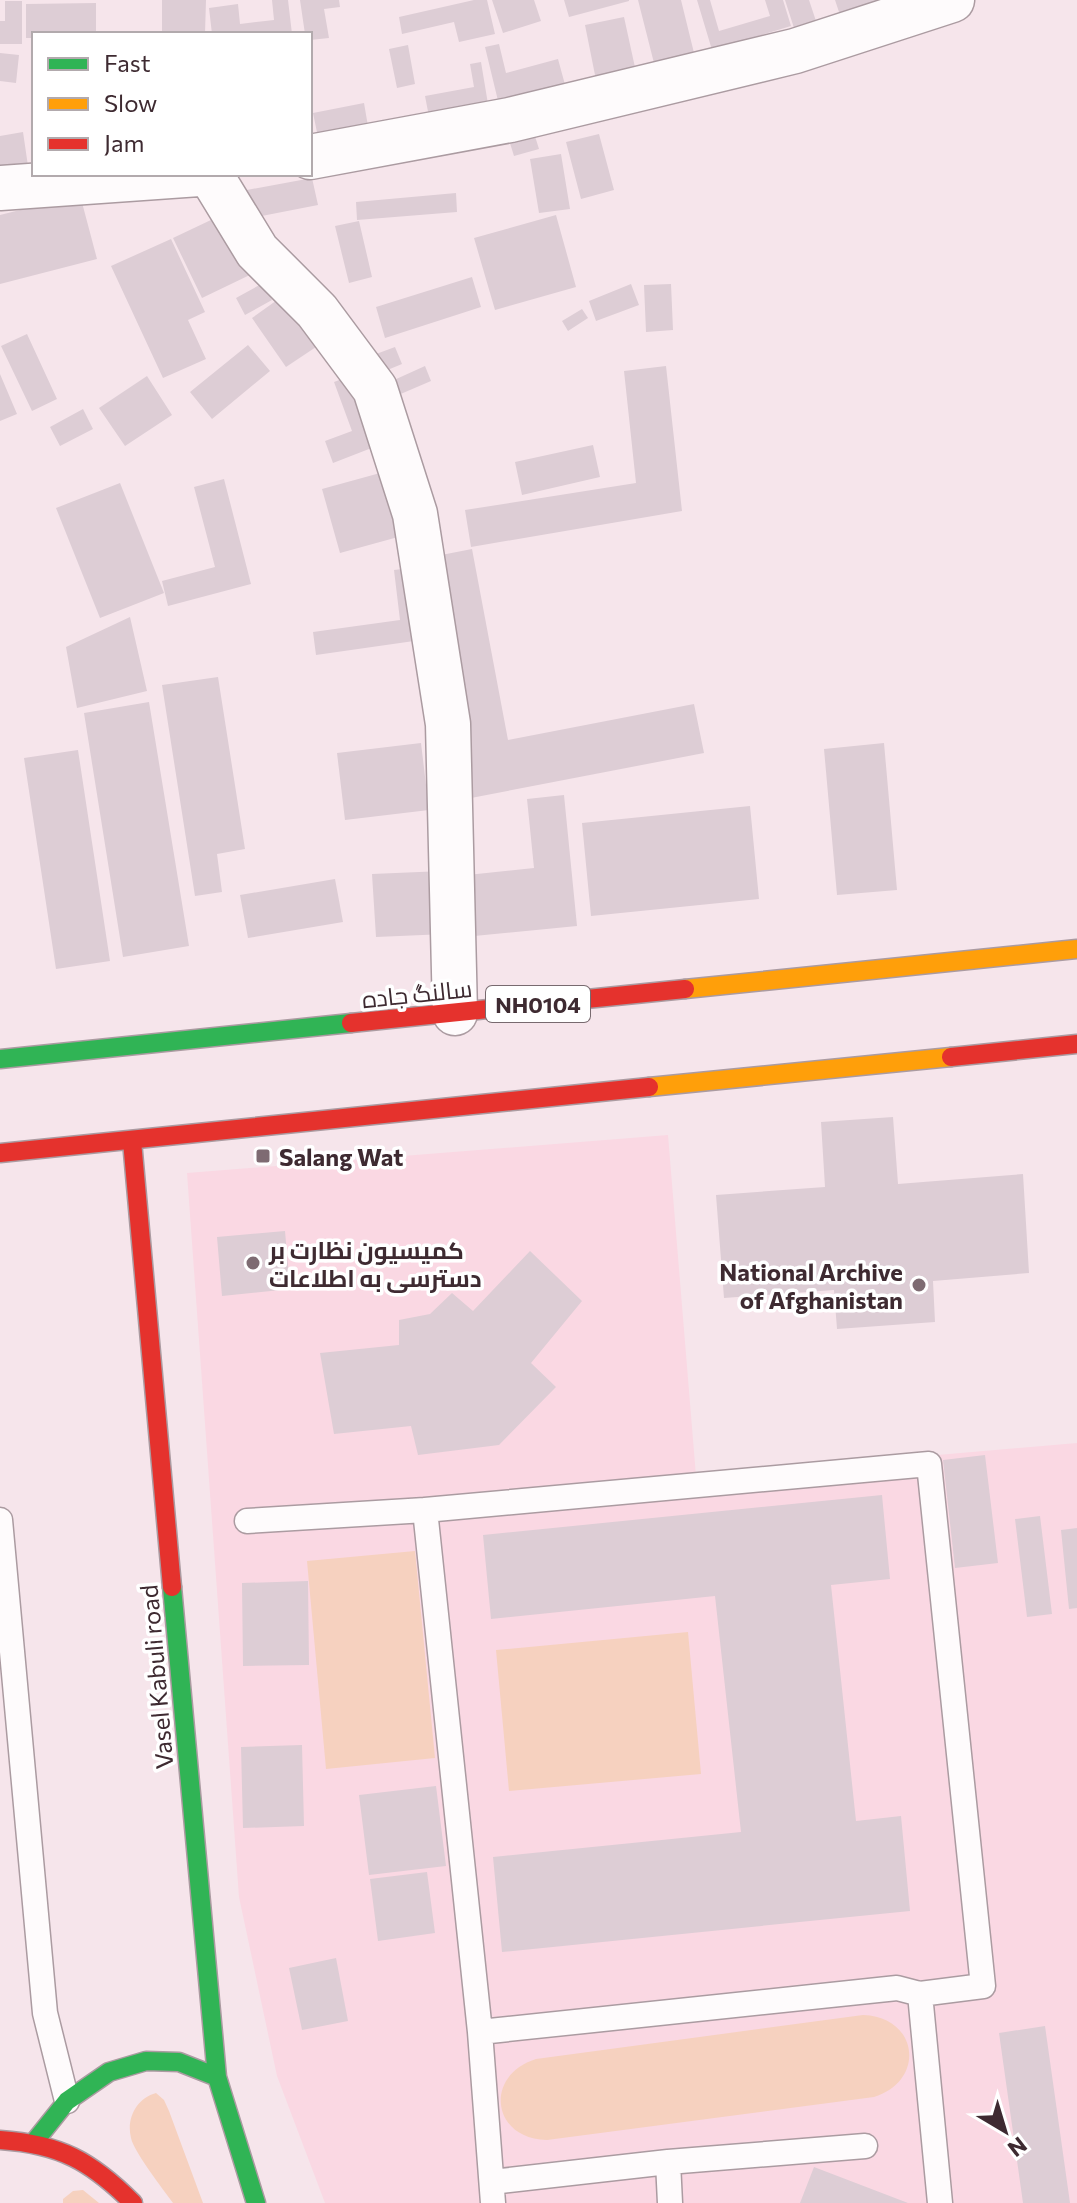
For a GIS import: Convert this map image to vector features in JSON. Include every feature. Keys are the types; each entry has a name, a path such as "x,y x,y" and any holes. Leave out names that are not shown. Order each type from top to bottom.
{"main road":[{"name":"سالنگ جاده","path":"0,1059 1077,949"},
{"path":"0,1153 1077,1044"},
{"name":"Vasel Kabuli road","path":"132,1141 217,2077 256,2203"},
{"path":"35,2141 67,2101 109,2072 146,2061 179,2062 217,2077"},
{"path":"0,2140 35,2141 73,2153 109,2178 133,2203"}],"street":[{"path":"312,157 510,120 795,51 910,7 952,0"},
{"path":"0,188 171,176"},
{"path":"211,176 257,251 317,311 375,389 415,514 448,724 455,1013"}],"lane":[{"path":"247,1521 425,1510 929,1464 983,1986 920,1994 897,1988 480,2032"},
{"path":"425,1510 480,2032 492,2193 668,2162 865,2146"},
{"path":"0,1520 45,2013 67,2101"},
{"path":"920,1994 940,2203"},
{"path":"668,2162 670,2203"}],"shaded area":[{"path":"668,1135 696,1476 1077,1443 1077,2203 325,2203 277,2076 239,1897 187,1173"},
{"path":"415,1551 435,1758 326,1769 307,1561"},
{"path":"688,1632 701,1774 509,1791 496,1650"},
{"path":"863,2015 882,2018 896,2026 905,2038 909,2051 908,2065 902,2078 891,2089 874,2097 547,2140 528,2137 514,2129 505,2118 501,2105 502,2091 508,2078 519,2067 536,2059"},
{"path":"156,2093 169,2111 203,2203 173,2203 133,2144 130,2123 134,2110 143,2099"},
{"path":"83,2190 99,2203 63,2203 63,2199 73,2191"}],"building":[{"path":"162,0 206,0 205,32 162,32"},
{"path":"272,0 288,0 292,32 212,32 209,8 238,4 240,24 274,20"},
{"path":"300,0 339,0 340,7 324,9 329,38 312,40 312,32 305,32"},
{"path":"474,0 487,0 495,34 459,42 454,22 402,34 399,17"},
{"path":"492,0 534,0 541,21 503,33"},
{"path":"564,0 629,0 629,1 569,17"},
{"path":"638,0 681,0 695,57 655,67"},
{"path":"697,0 710,0 719,31 770,16 765,0 783,0 791,26 712,50"},
{"path":"785,0 809,0 816,21 794,28"},
{"path":"835,0 886,0 840,15"},
{"path":"5,1 22,1 22,44 0,44 0,21 5,21"},
{"path":"96,3 96,32 32,32 32,38 26,38 26,4"},
{"path":"624,17 636,72 596,80 585,25"},
{"path":"499,44 506,73 558,59 567,92 500,109 485,47"},
{"path":"408,45 415,84 397,88 389,49"},
{"path":"0,53 19,55 16,83 0,81"},
{"path":"481,62 490,116 431,127 425,96 474,87 470,64"},
{"path":"364,103 369,132 319,142 313,113"},
{"path":"23,132 28,166 0,169 0,136"},
{"path":"534,133 539,149 514,156 509,140"},
{"path":"599,134 614,190 581,199 566,142"},
{"path":"561,154 570,209 539,213 530,159"},
{"path":"312,178 318,205 241,220 236,192"},
{"path":"456,193 457,212 357,220 356,202"},
{"path":"80,195 97,259 0,284 0,215"},
{"path":"232,210 260,270 202,298 173,238"},
{"path":"556,215 576,287 495,310 474,238"},
{"path":"359,221 372,277 349,283 335,226"},
{"path":"171,239 205,312 188,320 206,359 163,378 111,266"},
{"path":"472,277 481,307 385,338 376,307"},
{"path":"263,283 272,300 245,315 236,298"},
{"path":"631,284 639,305 596,321 589,301"},
{"path":"671,284 673,330 646,332 644,285"},
{"path":"287,293 322,343 286,367 252,318"},
{"path":"582,309 588,318 568,331 562,321"},
{"path":"27,334 57,399 32,411 1,346"},
{"path":"248,345 270,371 212,419 190,392"},
{"path":"395,347 402,364 368,378 360,360"},
{"path":"425,366 431,381 389,399 383,385"},
{"path":"666,366 682,511 471,547 465,510 636,483 624,371"},
{"path":"361,372 387,442 333,463 325,441 352,431 334,382"},
{"path":"0,374 17,414 0,421"},
{"path":"147,376 172,415 125,446 99,408"},
{"path":"83,409 93,429 60,446 50,427"},
{"path":"593,445 600,477 522,495 515,462"},
{"path":"391,470 409,534 340,553 322,489"},
{"path":"224,479 251,584 168,606 162,581 215,567 194,487"},
{"path":"120,483 164,593 100,618 56,508"},
{"path":"472,549 508,740 694,704 704,753 471,798 426,558"},
{"path":"418,567 428,639 316,655 313,632 400,620 394,570"},
{"path":"130,617 147,691 77,708 66,647"},
{"path":"218,677 245,849 217,854 222,892 195,896 162,685"},
{"path":"149,702 189,946 123,957 84,713"},
{"path":"421,743 429,810 345,820 337,753"},
{"path":"884,743 897,890 837,895 824,749"},
{"path":"78,750 110,961 56,969 24,758"},
{"path":"564,795 577,926 464,937 458,876 534,868 527,799"},
{"path":"750,806 759,899 591,916 582,823"},
{"path":"443,871 446,934 376,937 372,874"},
{"path":"335,879 343,922 248,938 240,895"},
{"path":"893,1117 898,1184 1023,1174 1029,1273 933,1281 935,1322 837,1329 834,1290 724,1298 716,1195 825,1187 821,1122"},
{"name":"کمیسیون نظارت بر دسترسی به اطلاعات","path":"285,1231 290,1289 222,1296 217,1237"},
{"path":"530,1251 582,1301 531,1363 556,1387 499,1445 418,1455 411,1426 334,1434 320,1353 399,1345 399,1320 430,1314 452,1293 473,1311"},
{"path":"985,1455 998,1563 955,1568 943,1460"},
{"path":"882,1495 890,1579 831,1585 856,1821 901,1816 910,1911 502,1952 493,1857 741,1832 715,1596 491,1619 483,1535"},
{"path":"1040,1516 1052,1614 1027,1617 1015,1519"},
{"path":"1077,1528 1077,1608 1069,1609 1061,1530"},
{"path":"308,1581 309,1665 243,1666 242,1583"},
{"path":"302,1745 304,1826 243,1828 241,1747"},
{"path":"436,1786 446,1866 369,1875 359,1795"},
{"path":"427,1872 435,1933 378,1941 370,1879"},
{"path":"336,1958 348,2021 302,2030 289,1968"},
{"path":"1045,2026 1070,2203 1023,2203 999,2033"},
{"path":"814,2167 908,2203 800,2203"}],"traffic: fast":[{"path":"0,1059 351,1023"},
{"path":"172,1587 217,2077 256,2203"},
{"path":"35,2141 67,2101 109,2072 146,2061 179,2062 217,2077"}],"traffic: slow":[{"path":"685,989 1077,949"},
{"path":"649,1087 951,1057"}],"traffic: jam":[{"path":"351,1023 685,989"},
{"path":"951,1057 1077,1044"},
{"path":"0,1153 649,1087"},
{"path":"132,1141 172,1587"},
{"path":"0,2140 40,2146 73,2157 103,2176 133,2203"}],"place":[{"name":"Salang Wat","path":"263,1156"},
{"name":"کمیسیون نظارت بر دسترسی به اطلاعات","path":"253,1263"},
{"name":"National Archive of Afghanistan","path":"919,1285"}]}
